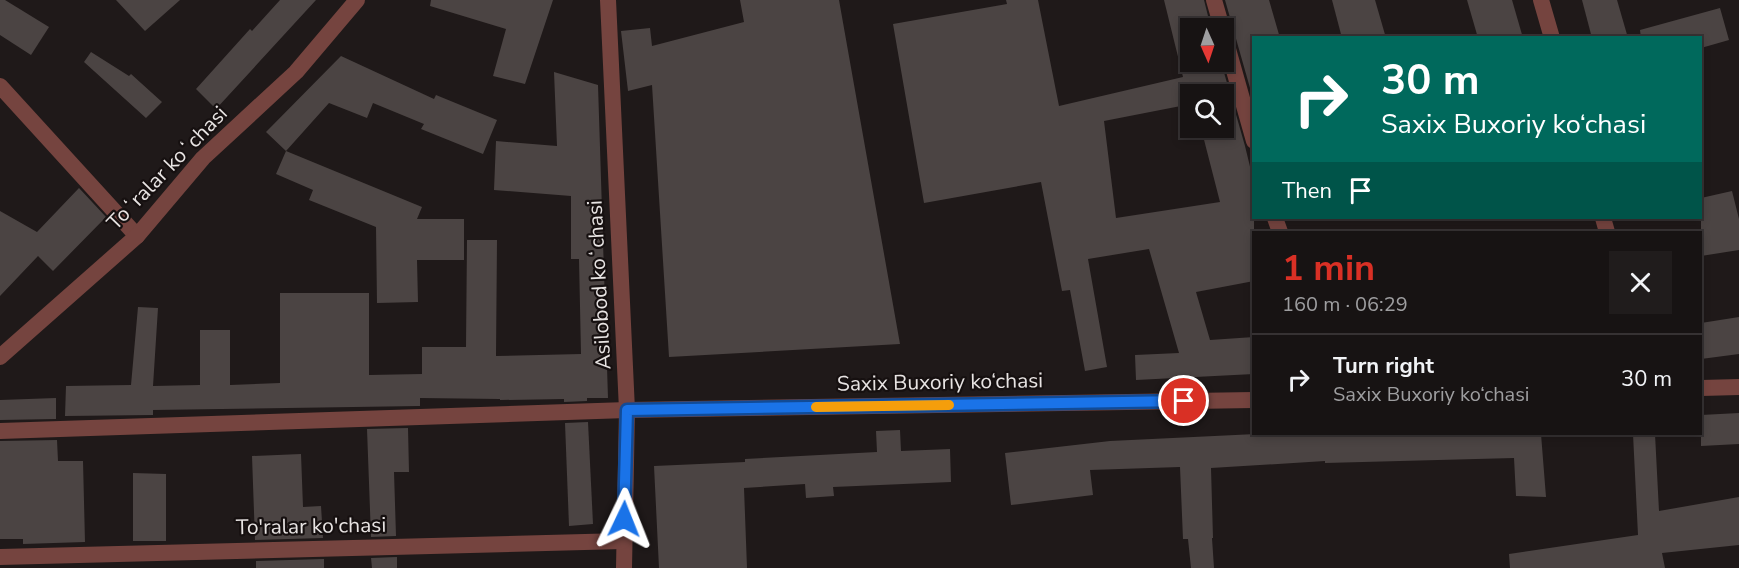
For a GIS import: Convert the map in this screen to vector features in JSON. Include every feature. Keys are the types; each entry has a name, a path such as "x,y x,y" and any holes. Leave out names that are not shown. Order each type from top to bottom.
{"street":[{"name":"Toʻralar koʻchasi","path":"0,357 137,236 203,158 296,72 357,0"},
{"name":"Asilobod koʻchasi","path":"608,0 627,410 624,568"},
{"path":"1214,0 1219,18"},
{"path":"1541,0 1551,36"},
{"path":"1234,70 1252,134"},
{"path":"0,86 137,236"},
{"path":"1702,388 1739,387"},
{"name":"Saxix Buxoriy ko‘chasi","path":"0,431 627,410 1252,400"},
{"name":"To'ralar ko'chasi","path":"0,557 623,541"}],"building":[{"path":"0,0 5,0 49,27 31,55 0,35"},
{"path":"116,0 180,0 145,31"},
{"path":"280,0 316,0 216,109 196,89 250,29 252,31"},
{"path":"431,0 553,0 525,84 493,76 506,29 430,6"},
{"path":"740,0 839,0 900,344 669,357 652,85 628,91 621,31 650,28 652,46 744,22"},
{"path":"1006,0 1038,0 1059,106 1183,77 1182,72 1224,72 1227,84 1180,84 1180,106 1104,121 1116,218 1220,202 1204,138 1234,138 1234,108 1252,175 1254,231 1252,231 1252,281 1196,292 1210,340 1252,337 1252,374 1136,380 1135,355 1179,353 1149,249 1088,259 1107,367 1085,371 1070,290 1062,291 1041,182 924,203 893,24 1007,4"},
{"path":"1164,0 1204,0 1208,18 1180,18 1180,65"},
{"path":"1225,0 1269,0 1279,36 1252,36 1252,95 1234,32 1234,18 1230,18"},
{"path":"1332,0 1375,0 1385,36 1341,36"},
{"path":"1467,0 1512,0 1522,36 1477,36"},
{"path":"1582,0 1617,0 1627,36 1591,36"},
{"path":"1720,8 1729,40 1702,48 1702,36 1641,36 1640,30"},
{"path":"91,52 129,76 131,74 162,102 146,118 84,62"},
{"path":"341,56 434,99 436,95 497,120 483,154 421,129 424,124 373,103 367,118 329,103 286,151 266,132"},
{"path":"554,72 598,85 608,398 587,398 587,401 564,402 564,399 420,398 420,406 153,410 153,415 65,416 66,386 131,385 138,307 158,308 153,386 200,385 200,330 230,330 230,385 280,383 280,293 369,293 369,375 422,374 422,347 466,347 467,240 497,240 496,356 581,354 579,259 571,259 571,196 494,190 496,141 557,146"},
{"path":"286,151 422,207 417,219 464,219 464,260 417,260 418,302 377,303 376,227 309,200 313,190 276,174"},
{"path":"79,188 106,217 53,271 38,256 0,296 0,211 37,232"},
{"path":"1732,191 1739,219 1739,250 1702,256 1702,198"},
{"path":"1739,317 1739,354 1702,359 1702,323"},
{"path":"56,398 56,419 0,420 0,400"},
{"path":"1739,413 1739,444 1701,446 1702,415"},
{"path":"588,422 593,524 569,526 565,423"},
{"path":"408,428 409,472 394,472 396,536 371,537 367,429"},
{"path":"900,430 901,451 950,449 951,482 833,487 834,496 806,498 805,484 744,488 747,568 659,568 654,466 877,452 876,431"},
{"path":"1252,434 1541,435 1546,497 1516,496 1514,458 1325,463 1325,461 1211,468 1214,568 1191,568 1188,539 1183,539 1180,467 1090,470 1093,495 1011,505 1005,453 1110,441"},
{"path":"1633,435 1655,435 1659,511 1739,497 1739,545 1662,553 1665,568 1510,568 1509,554 1638,535"},
{"path":"57,440 58,461 83,461 85,542 23,544 23,539 0,539 0,441"},
{"path":"301,454 303,507 321,506 323,538 255,540 252,456"},
{"path":"133,473 166,474 166,541 133,541"},
{"path":"397,557 397,568 372,568 371,558"},
{"path":"324,559 324,568 256,568 256,561"}],"slow traffic":[{"path":"816,407 949,405"}],"route":[{"path":"624,519 627,410 1184,401"}]}
